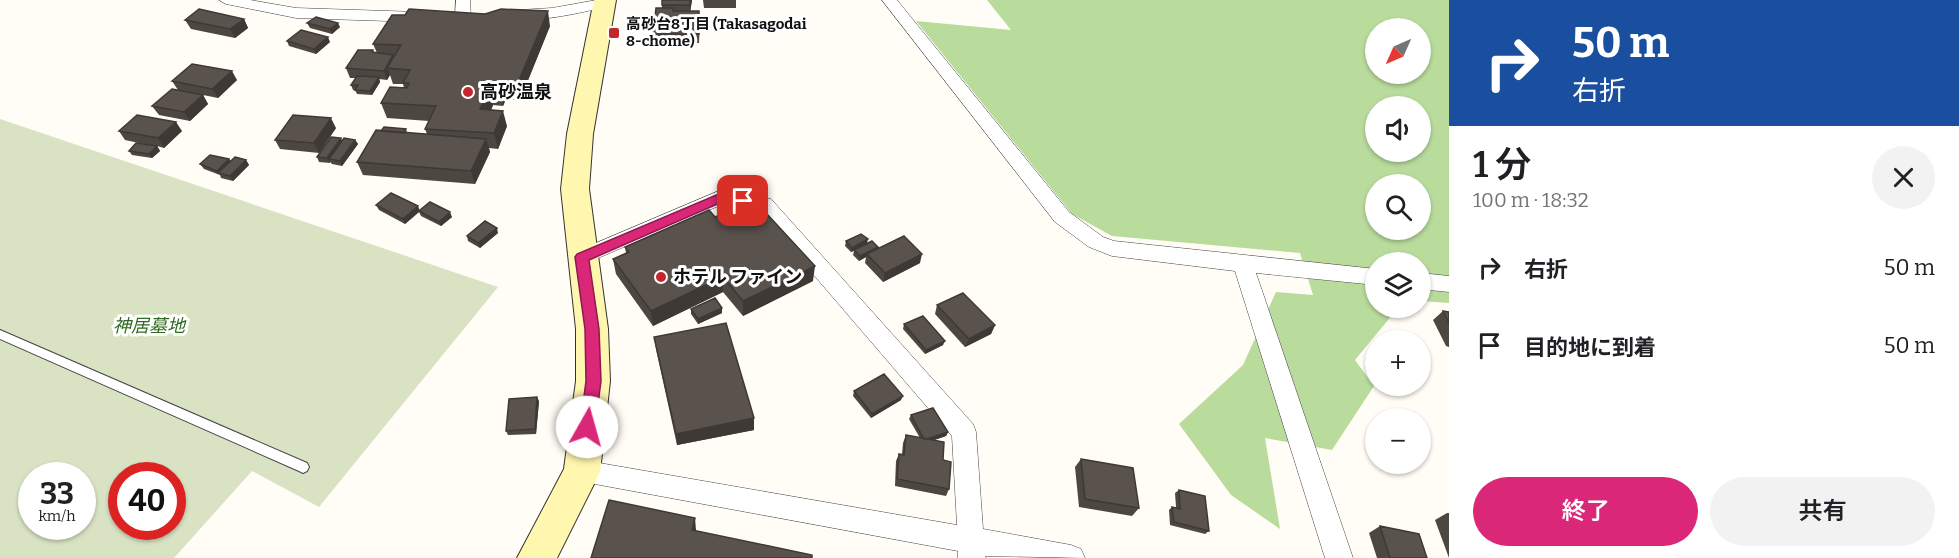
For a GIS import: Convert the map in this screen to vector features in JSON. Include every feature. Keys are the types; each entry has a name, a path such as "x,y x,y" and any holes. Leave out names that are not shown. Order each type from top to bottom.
{"street":[{"path":"226,0 296,13 457,18 463,0"},
{"path":"889,0 1062,217 1096,242 1112,248 1365,276"},
{"path":"507,16 552,13 605,2 580,134 575,189 592,329 593,381 582,472 536,558"},
{"path":"582,257 721,197 764,204 964,432 972,548"},
{"path":"1243,264 1339,558"},
{"path":"1431,282 1449,284"},
{"path":"582,472 972,548 1071,558"}],"lane":[{"path":"0,334 303,467"}],"green space":[{"path":"987,0 1449,0 1449,303 1431,302 1431,252 1365,252 1365,318 1390,318 1380,330 1365,330 1365,348 1355,360 1365,374 1365,396 1367,396 1332,450 1265,438 1280,529 1231,495 1179,424 1243,365 1276,292 1313,295 1300,253 1112,236 1072,214 916,21 1011,30"},
{"name":"神居墓地","path":"0,119 498,287 319,507 252,471 174,558 0,558"}],"building":[{"path":"662,0 690,0 690,5 662,5"},
{"path":"656,8 673,8 673,11 699,11 699,34 653,34"},
{"path":"199,9 244,19 230,29 185,20"},
{"name":"高砂温泉","path":"409,9 485,14 501,9 548,11 517,85 502,84 499,90 489,90 480,109 503,111 494,133 425,129 436,106 381,103 390,87 407,88 409,83 403,83 410,70 387,68 401,45 373,44 392,15 405,15"},
{"path":"316,17 338,23 330,29 307,23"},
{"path":"301,30 328,37 314,49 287,41"},
{"path":"358,50 373,50 372,52 393,55 384,71 346,68"},
{"path":"192,64 232,71 212,89 172,81"},
{"path":"357,76 379,77 370,91 355,90 358,85 351,85"},
{"path":"172,89 203,95 184,112 152,106"},
{"path":"137,115 176,122 158,138 119,131"},
{"path":"293,115 331,118 314,143 275,140"},
{"path":"384,127 406,129 404,133 381,131"},
{"path":"376,130 486,139 471,171 357,162"},
{"path":"331,137 341,138 327,158 317,157"},
{"path":"344,138 355,140 340,161 329,159"},
{"path":"136,143 157,146 149,154 129,151"},
{"path":"210,155 229,159 217,171 200,164"},
{"path":"235,157 246,160 230,176 218,173"},
{"path":"391,193 418,206 403,219 376,205"},
{"path":"754,200 815,266 743,301 723,277 651,311 613,259 629,252 625,247 709,210 715,217"},
{"path":"430,202 450,212 439,222 419,211"},
{"path":"485,221 497,228 478,243 467,236"},
{"path":"861,234 868,239 852,248 846,241"},
{"path":"904,236 922,254 885,273 867,254"},
{"path":"872,241 878,247 860,256 854,250"},
{"path":"963,293 995,325 969,339 937,305"},
{"path":"715,298 722,308 698,319 691,309"},
{"path":"1443,311 1449,312 1449,323"},
{"path":"923,316 945,341 926,350 904,324"},
{"path":"726,323 754,418 676,434 654,337"},
{"path":"884,374 903,396 872,414 854,391"},
{"path":"537,397 535,429 506,431 509,399"},
{"path":"933,408 948,432 924,439 911,415"},
{"path":"906,435 944,442 943,460 951,462 949,489 897,479 899,454 904,455"},
{"path":"1081,459 1133,468 1139,508 1085,499"},
{"path":"1179,490 1205,496 1209,531 1174,522 1172,507 1180,509"},
{"path":"609,500 695,518 692,530 812,555 812,558 591,558"},
{"path":"1380,526 1419,534 1427,558 1390,558"}],"place":[{"name":"高砂台8丁目 (Takasagodai 8-chome)","path":"614,33"},
{"name":"高砂温泉","path":"468,92"},
{"name":"ホテル ファイン","path":"661,277"}],"route":[{"path":"587,427 593,381 592,329 582,257 721,197 743,201"}]}
